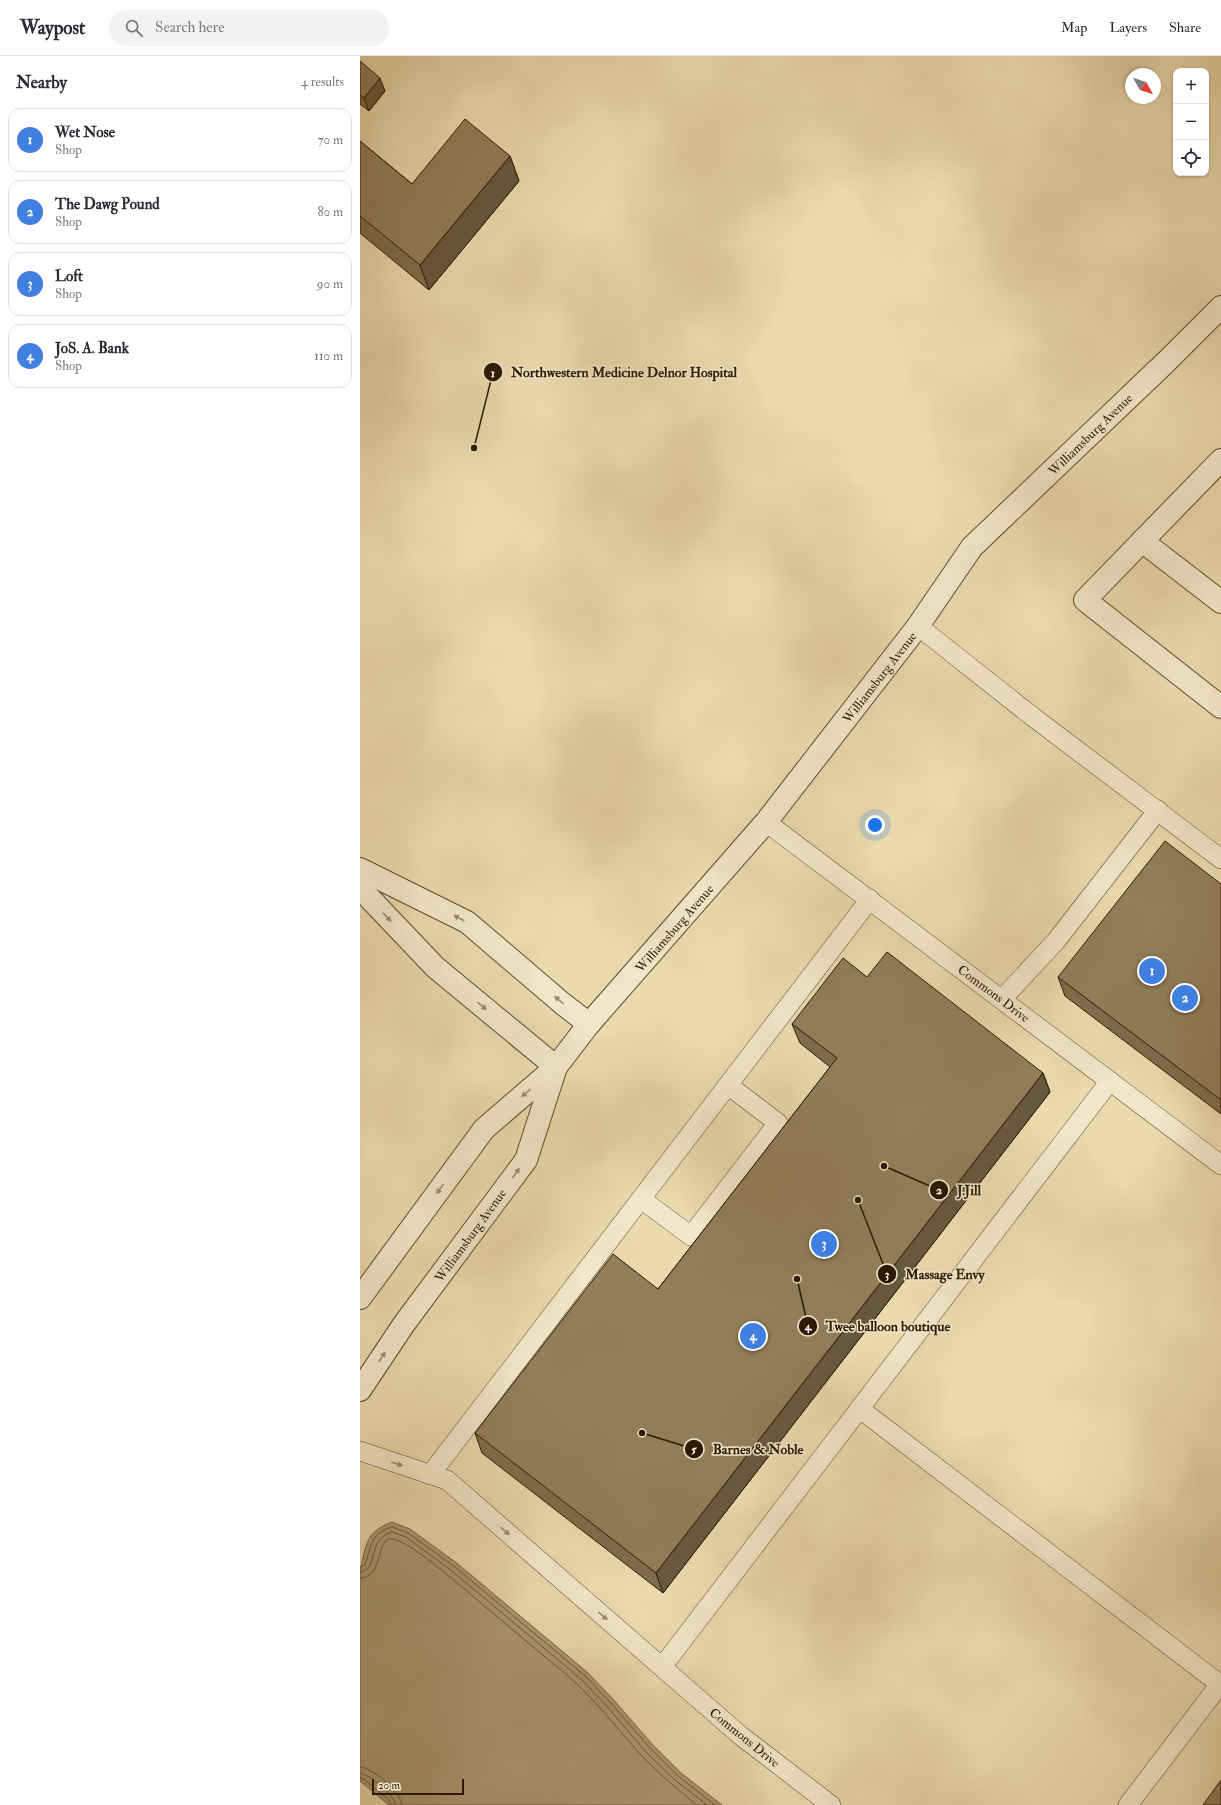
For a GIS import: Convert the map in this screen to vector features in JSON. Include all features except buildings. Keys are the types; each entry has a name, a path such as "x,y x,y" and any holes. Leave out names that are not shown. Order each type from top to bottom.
{"street":[{"name":"Williamsburg Avenue","path":"360,1298 484,1129 556,1067 590,1024 766,822 918,626 972,547 1168,360 1221,307"},
{"path":"1221,460 1085,600 1221,707"},
{"path":"1142,541 1221,602"},
{"path":"360,869 467,922 563,1004 590,1024"},
{"path":"360,888 435,967 556,1067"},
{"name":"Williamsburg Avenue","path":"360,1390 404,1324 526,1160 556,1067"}],"lane":[{"path":"918,626 1033,717 1221,859"},
{"path":"1002,999 1056,941 1158,810"},
{"name":"Commons Drive","path":"766,822 1221,1165"},
{"path":"430,1475 870,899"},
{"path":"662,1667 1110,1081"},
{"path":"641,1199 691,1236 778,1123 728,1085"},
{"path":"860,1409 1220,1685 1128,1805"},
{"name":"Commons Drive","path":"360,1451 447,1480 741,1736 831,1805"}],"water":[{"path":"392,1522 410,1529 458,1564 587,1672 652,1744 681,1773 722,1805 389,1805 360,1781 360,1571 368,1541 376,1530"}],"place":[{"name":"Northwestern Medicine Delnor Hospital","path":"474,448"},
{"name":"Wet Nose","path":"1152,971"},
{"name":"The Dawg Pound","path":"1185,998"},
{"name":"J.Jill","path":"884,1166"},
{"name":"Massage Envy","path":"858,1200"},
{"name":"Loft","path":"824,1244"},
{"name":"Twee balloon boutique","path":"797,1279"},
{"name":"JoS. A. Bank","path":"753,1336"},
{"name":"Barnes & Noble","path":"642,1433"}]}
